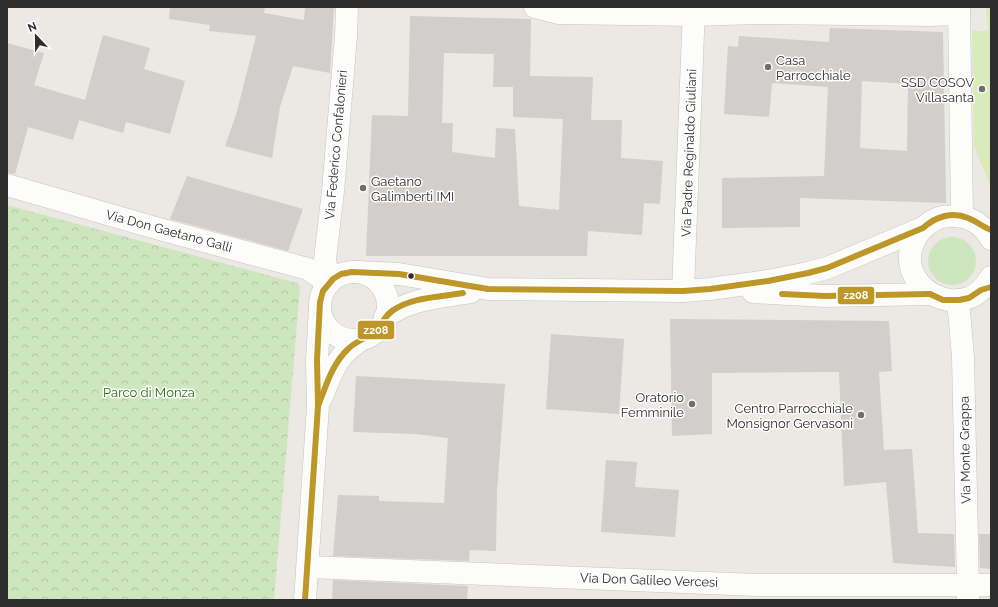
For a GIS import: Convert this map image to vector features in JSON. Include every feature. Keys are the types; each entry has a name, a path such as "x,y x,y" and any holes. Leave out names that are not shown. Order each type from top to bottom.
{"street":[{"name":"Via Federico Confalonieri","path":"329,283 325,259 333,191 346,36 347,7"},
{"path":"535,7 559,13 756,10 930,15 959,11 981,228 953,216 941,217 930,222 919,233 913,244 910,255 911,265 917,281 924,290 944,300 969,298 989,286"},
{"name":"Via Padre Reginaldo Giuliani","path":"683,291 694,11"},
{"name":"Via Don Gaetano Galli","path":"7,185 152,227 308,269 329,283"},
{"path":"710,290 768,281 827,268 924,228"},
{"path":"356,272 369,276 382,288 387,302 385,317"},
{"path":"305,600 318,406 317,360 320,308 322,295 329,283 340,275 356,272 399,274 488,289 710,290 825,296 930,294"},
{"path":"318,406 334,367 348,349 377,330 385,317 394,310 412,302 488,289"},
{"name":"Via Monte Grappa","path":"958,300 963,376 968,592"},
{"path":"320,308 324,321 334,333 341,337 350,339 366,337"},
{"name":"Via Don Galileo Vercesi","path":"308,567 758,592 968,592 991,585"}],"green space":[{"name":"SSD COSOV Villasanta","path":"986,7 991,7 991,188 974,146 972,31 988,31"},
{"name":"Parco di Monza","path":"7,205 297,283 300,287 274,600 7,600"},
{"path":"952,237 961,239 969,244 974,252 976,261 974,270 969,278 961,283 952,285 943,283 935,278 930,270 928,261 930,252 935,244 943,239"}],"building":[{"path":"170,7 265,7 264,13 304,20 305,7 334,7 330,73 293,66 280,107 272,158 225,146 236,115 256,36 209,31 210,25 169,19"},
{"path":"410,16 531,19 530,76 593,77 591,120 622,120 621,158 663,161 660,204 644,203 642,235 588,231 587,256 366,256 372,115 408,116","holes":["444,53 494,54 493,87 513,87 513,117 563,119 559,210 519,206 515,129 496,128 495,158 452,152 453,123 442,123"]},
{"path":"830,28 943,32 946,203 800,198 800,227 722,228 722,178 824,176 828,87 772,83 769,117 724,114 728,46 738,47 739,36 829,42","holes":["862,81 908,84 907,151 860,148"]},
{"path":"103,35 150,48 144,69 185,81 170,134 126,122 123,133 79,120 73,140 28,127 15,174 7,173 7,43 44,53 34,85 85,100"},
{"path":"187,176 303,209 288,251 170,219"},
{"name":"Oratorio Femminile","path":"670,319 889,321 892,371 879,372 884,450 912,449 918,533 954,534 955,567 893,563 886,482 844,486 839,372 712,373 712,434 672,436"},
{"path":"551,334 624,339 619,414 546,409"},
{"path":"356,376 505,384 497,492 496,551 470,550 469,561 333,556 338,495 379,496 379,501 444,503 448,438 416,434 353,432"},
{"path":"606,460 637,462 635,487 679,490 675,537 601,532"},
{"path":"979,534 991,534 991,569 980,568"},
{"path":"333,580 468,586 467,600 332,600"}],"transit line":[{"name":"z208","path":"305,600 318,406 317,360 320,302 323,291 333,279 341,274 352,272 399,274 488,289 683,291 768,281 827,268 923,228 938,218 944,216 962,216 971,219 991,230"},
{"name":"z208","path":"930,294 943,300 959,300 969,298 981,290 991,287"},
{"name":"z208","path":"318,406 330,376 342,355 354,344 374,332 392,311 400,306 417,300 463,293"},
{"name":"z208","path":"782,294 825,296 930,294"}],"place":[{"name":"Casa Parrocchiale","path":"768,67"},
{"name":"SSD COSOV Villasanta","path":"982,89"},
{"name":"Gaetano Galimberti IMI","path":"363,188"},
{"name":"Oratorio Femminile","path":"692,404"},
{"name":"Centro Parrocchiale Monsignor Gervasoni","path":"861,415"}]}
